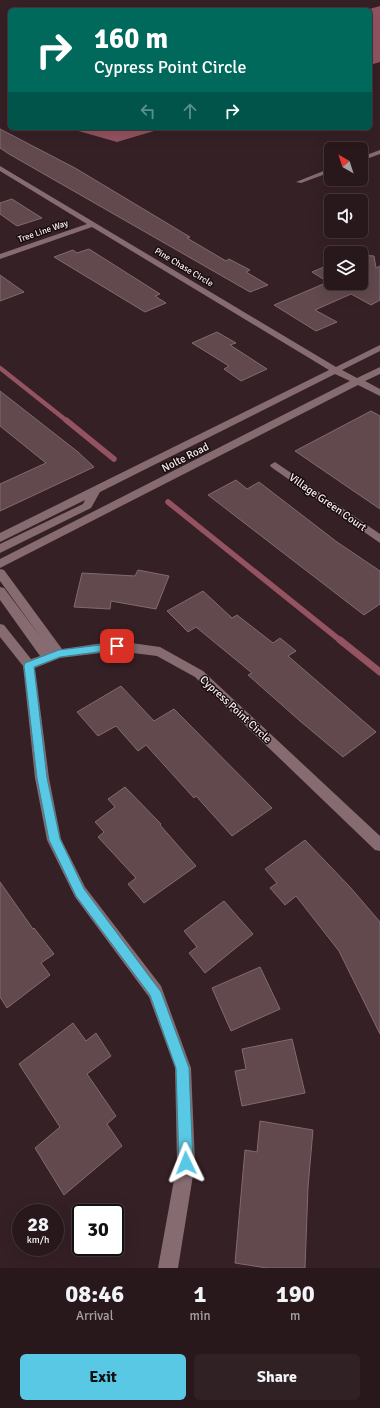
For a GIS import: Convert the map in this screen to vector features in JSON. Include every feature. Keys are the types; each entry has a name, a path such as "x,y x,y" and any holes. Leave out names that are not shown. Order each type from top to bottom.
{"street":[{"path":"368,156 380,152"},
{"name":"Pine Chase Circle","path":"0,168 335,370 358,382"},
{"path":"299,182 324,173"},
{"name":"Tree Line Way","path":"0,257 94,224"},
{"name":"Nolte Road","path":"0,538 95,492 380,348"},
{"name":"Nolte Road","path":"0,564 380,370"},
{"path":"358,382 380,393"},
{"name":"Village Green Court","path":"275,465 380,539"},
{"path":"0,549 87,506 95,492"},
{"path":"0,574 53,655"},
{"path":"0,590 53,655"},
{"path":"0,628 29,666 42,778 54,840 80,892 155,992 183,1068 186,1163 168,1268"},
{"name":"Cypress Point Circle","path":"29,666 53,655 117,646 160,652 199,674 380,845"}],"shaded area":[{"path":"380,6 380,62 372,64 372,8"},
{"path":"75,130 157,130 117,142"}],"building":[{"path":"0,129 75,168 190,237 187,238 226,261 229,259 250,270 246,272 268,285 250,292 9,154 0,148"},
{"path":"12,199 42,218 17,226 0,214 0,203"},
{"path":"89,249 160,294 155,296 166,303 145,312 54,257 73,250 77,253"},
{"path":"368,256 374,256 376,268 380,266 380,300 371,305 351,294 315,310 337,322 316,331 274,305 324,284 324,290 368,290"},
{"path":"324,267 324,280 312,272"},
{"path":"0,275 24,292 0,301"},
{"path":"217,332 236,343 230,345 267,369 241,381 224,369 229,366 192,343"},
{"path":"0,391 78,452 94,467 0,511 0,484 46,463 0,426"},
{"path":"371,411 380,416 380,509 295,451"},
{"path":"236,480 247,489 259,482 337,542 380,571 380,604 364,615 208,495"},
{"path":"138,570 169,576 156,609 111,601 110,609 74,607 82,573 135,576"},
{"path":"203,591 232,618 237,615 273,643 280,638 296,651 288,656 376,732 343,757 248,675 252,673 196,627 188,632 167,611"},
{"path":"121,686 154,721 174,709 272,808 232,836 196,796 194,798 146,745 138,751 116,726 98,736 77,712"},
{"path":"125,787 161,824 160,825 196,866 144,903 128,884 136,878 98,837 104,832 95,822 115,807 108,799"},
{"path":"305,840 350,887 380,922 380,1034 339,951 296,896 285,905 270,888 277,883 265,869"},
{"path":"0,882 33,929 34,928 54,954 41,963 50,975 7,1008 0,997"},
{"path":"224,901 253,934 205,973 189,953 197,947 184,931"},
{"path":"260,967 280,1009 231,1031 212,988"},
{"path":"73,1023 86,1041 96,1033 111,1056 87,1074 116,1116 107,1124 122,1146 64,1195 35,1148 60,1127 19,1064"},
{"path":"292,1039 305,1093 242,1106 235,1071 246,1069 242,1049"},
{"path":"260,1121 313,1130 308,1187 305,1268 267,1268 235,1263 245,1150 257,1152"}],"waterway":[{"path":"0,368 67,421"},
{"path":"66,420 114,459"},
{"path":"168,502 341,641"},
{"path":"340,640 380,672"}],"route":[{"path":"117,646 59,654 48,657 29,666 42,778 54,840 80,892 155,992 183,1068 186,1163"}]}
